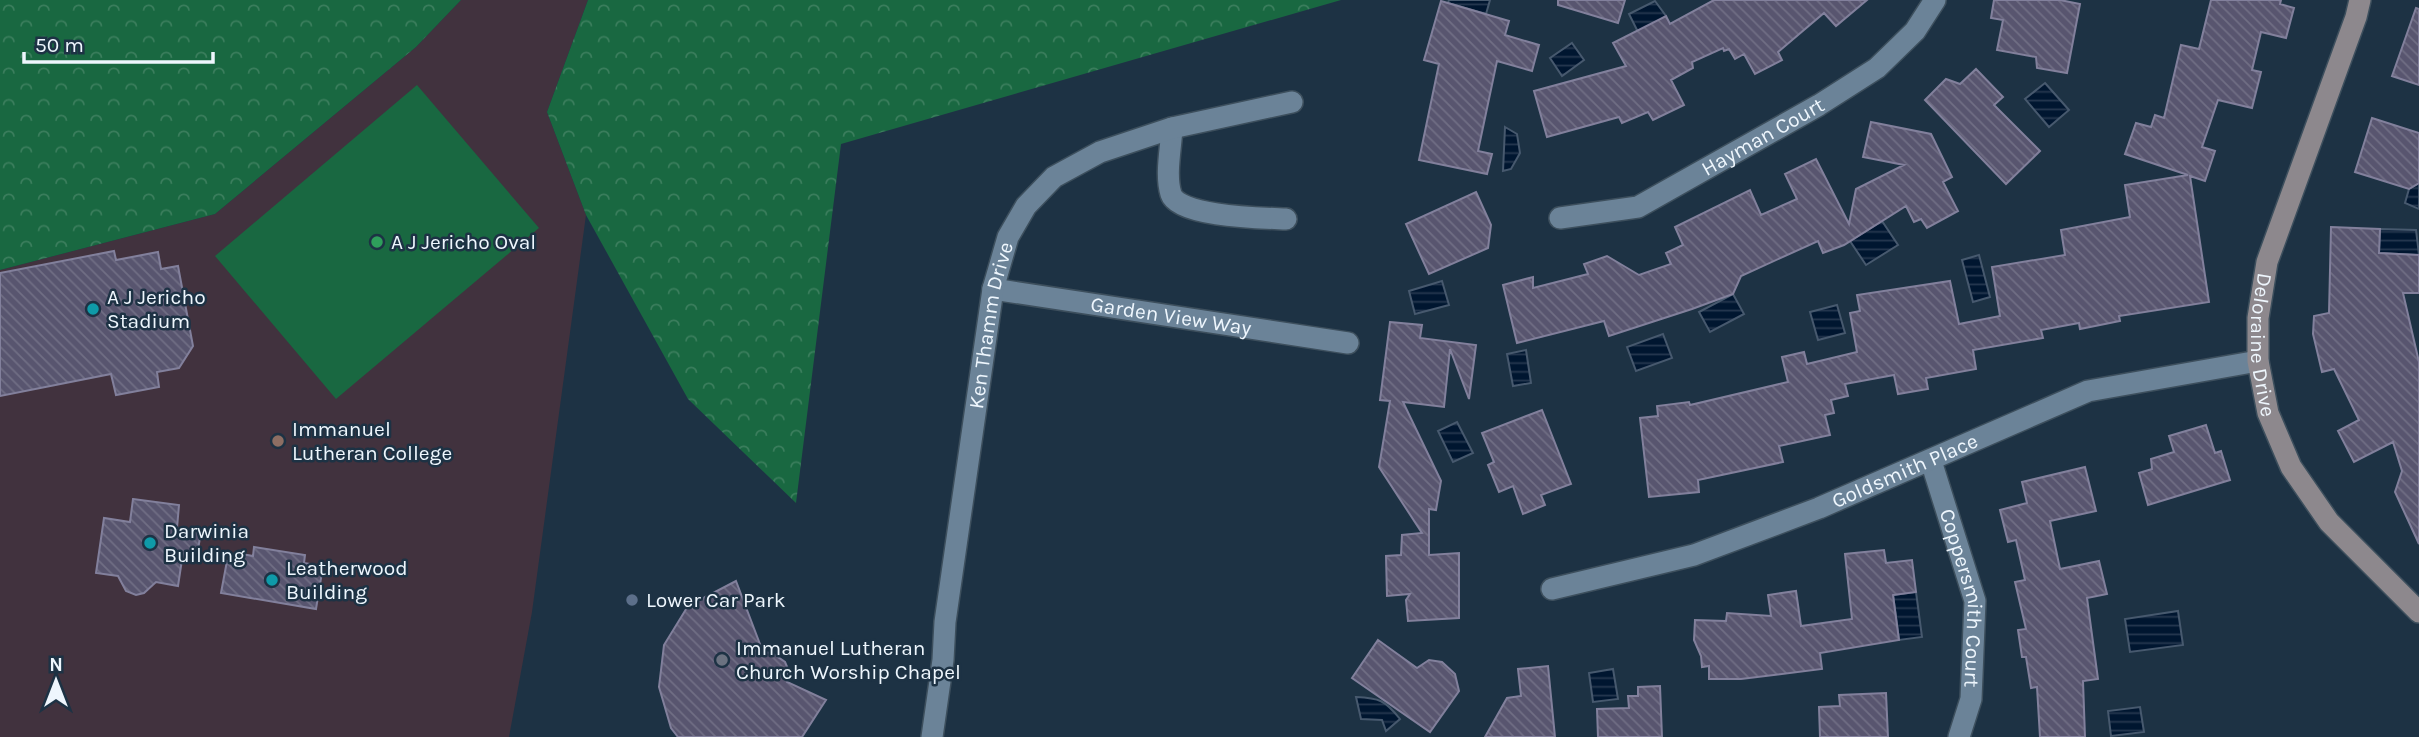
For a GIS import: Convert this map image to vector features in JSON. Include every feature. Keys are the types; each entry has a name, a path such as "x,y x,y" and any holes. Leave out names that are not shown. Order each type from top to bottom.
{"street":[{"name":"Hayman Court","path":"1560,218 1638,207 1819,104 1877,68 1914,31 1935,0"},
{"name":"Deloraine Drive","path":"2360,0 2267,262 2258,318 2258,361 2269,413 2291,467 2329,522 2419,612"},
{"name":"Ken Thamm Drive","path":"932,737 943,660 945,622 993,289 1008,237 1026,206 1054,177 1100,152 1172,128 1292,102"},
{"path":"1172,128 1170,179 1171,195 1176,202 1206,212 1286,219"},
{"name":"Garden View Way","path":"993,289 1348,343"},
{"name":"Goldsmith Place","path":"1552,589 1694,555 1819,509 2088,391 2258,361"},
{"name":"Coppersmith Court","path":"1931,461 1975,601 1971,699 1959,737"}],"shaded area":[{"name":"Immanuel Lutheran College","path":"461,0 588,0 547,112 586,215 532,612 509,737 0,737 0,270 215,214 416,47"}],"green space":[{"path":"0,0 461,0 416,47 215,214 0,270"},
{"path":"588,0 1341,0 841,144 796,503 688,399 586,215 547,112"},
{"name":"A J Jericho Oval","path":"417,85 539,228 336,399 215,256"}],"water":[{"path":"1449,0 1490,0 1486,14 1448,3"},
{"path":"1655,1 1666,16 1639,34 1629,14"},
{"path":"1572,43 1584,60 1562,76 1550,58"},
{"path":"2045,83 2069,110 2049,127 2025,99"},
{"path":"1505,127 1517,134 1520,153 1511,169 1503,171"},
{"path":"2419,183 2419,209 2405,203 2409,189"},
{"path":"1882,221 1898,245 1866,265 1850,241"},
{"path":"2380,229 2416,230 2419,255 2379,253"},
{"path":"1979,255 1990,297 1973,302 1962,260"},
{"path":"1442,281 1449,305 1415,314 1409,291"},
{"path":"1733,294 1744,314 1710,332 1699,312"},
{"path":"1837,305 1845,333 1818,340 1810,312"},
{"path":"1663,334 1672,358 1636,371 1627,347"},
{"path":"1526,350 1531,383 1513,386 1507,354"},
{"path":"1457,422 1473,453 1453,462 1438,431"},
{"path":"1916,592 1922,637 1899,640 1893,595"},
{"path":"2178,611 2183,645 2130,652 2125,619"},
{"path":"1613,669 1618,699 1593,702 1589,673"},
{"path":"1356,697 1381,701 1400,719 1386,731 1382,720 1361,719"},
{"path":"2140,707 2144,732 2111,736 2108,711"}],"building":[{"path":"1558,0 1625,0 1618,23 1558,5"},
{"path":"1714,0 1867,0 1836,26 1824,13 1778,52 1782,60 1755,74 1744,54 1735,59 1729,49 1724,51 1723,48 1692,62 1693,68 1671,80 1684,105 1653,120 1648,112 1622,123 1619,117 1547,137 1534,91 1626,66 1613,43 1666,16 1670,24"},
{"path":"1994,0 2060,0 2080,4 2067,73 2037,68 2036,57 1997,50 2003,20 1991,18"},
{"path":"2211,0 2281,0 2280,4 2294,8 2286,38 2261,32 2252,70 2261,72 2252,108 2218,100 2202,147 2215,151 2205,181 2190,176 2209,302 2119,316 2120,321 2080,329 2079,323 2041,330 2043,338 1973,350 1976,369 1926,378 1928,389 1898,394 1894,375 1845,384 1848,396 1831,400 1834,413 1825,415 1830,435 1779,446 1783,462 1698,480 1699,492 1649,497 1640,418 1658,416 1657,406 1689,402 1690,405 1788,382 1782,357 1804,352 1807,364 1857,352 1850,313 1860,311 1857,295 1950,281 1959,324 2000,316 1992,267 2065,255 2061,230 2130,217 2125,185 2188,175 2125,154 2136,123 2151,127 2155,115 2164,118 2181,45 2199,49"},
{"path":"1441,1 1509,21 1505,35 1539,45 1532,71 1497,61 1478,151 1492,154 1487,174 1419,160 1439,64 1424,60"},
{"path":"2416,8 2419,9 2419,85 2392,76"},
{"path":"1976,69 2003,97 1994,105 2040,151 2006,184 1925,100 1946,79 1960,84"},
{"path":"2372,118 2419,133 2419,183 2409,189 2355,172"},
{"path":"1871,122 1931,134 1952,177 1943,182 1958,211 1927,228 1921,219 1914,222 1906,206 1844,245 1823,253 1818,241 1741,276 1733,294 1692,309 1609,336 1604,321 1517,343 1503,285 1533,277 1533,288 1588,274 1584,264 1607,256 1639,275 1671,264 1666,253 1683,245 1675,227 1750,190 1761,215 1797,199 1785,174 1816,159 1849,224 1856,189 1904,165 1863,157"},
{"path":"1476,192 1491,225 1488,248 1429,274 1406,224"},
{"path":"2331,227 2380,229 2379,253 2419,255 2419,293 2403,293 2419,362 2419,544 2395,492 2402,471 2393,442 2354,462 2338,431 2359,420 2334,369 2322,372 2313,334 2314,316 2329,313"},
{"name":"A J Jericho Stadium","path":"114,251 116,260 158,252 161,269 178,266 193,346 179,368 157,372 159,387 116,395 111,374 0,396 0,273"},
{"path":"1390,322 1422,325 1420,338 1476,345 1469,399 1450,349 1444,407 1403,402 1441,481 1436,510 1429,509 1429,555 1459,553 1459,618 1408,621 1406,600 1410,594 1387,596 1386,556 1401,555 1402,535 1422,533 1379,467 1390,401 1380,400"},
{"path":"1542,410 1571,484 1541,495 1545,505 1523,514 1513,486 1499,492 1488,465 1494,462 1482,433"},
{"path":"2206,425 2215,453 2221,451 2230,480 2148,505 2139,473 2152,469 2151,459 2174,452 2169,436"},
{"path":"2085,467 2096,511 2050,521 2060,569 2099,561 2107,594 2087,598 2098,679 2083,681 2085,737 2040,737 2037,687 2031,688 2018,630 2026,629 2015,582 2025,580 2016,540 2008,542 2000,510 2027,503 2022,482"},
{"name":"Darwinia Building","path":"133,499 179,505 177,528 201,532 197,555 183,553 178,586 156,582 144,593 136,595 126,591 118,576 96,573 104,518 130,522"},
{"name":"Leatherwood Building","path":"254,547 305,555 304,563 323,566 316,609 221,593 227,561 234,562 236,553 253,556"},
{"path":"1884,550 1886,563 1912,560 1916,592 1893,595 1899,640 1820,653 1822,669 1741,679 1709,679 1709,666 1702,667 1701,656 1694,640 1695,620 1726,621 1727,613 1771,616 1768,595 1796,591 1801,626 1852,619 1845,554"},
{"name":"Immanuel Lutheran Church Worship Chapel","path":"736,581 763,652 772,653 785,662 788,669 787,682 826,700 802,737 678,737 671,728 659,687 664,645 688,606"},
{"path":"1378,640 1417,668 1429,660 1442,662 1455,674 1459,691 1430,732 1352,678"},
{"path":"1548,666 1555,737 1485,737 1507,698 1521,696 1518,669"},
{"path":"1660,686 1662,737 1598,737 1597,709 1629,708 1628,696 1638,696 1638,687"},
{"path":"1886,693 1888,737 1820,737 1819,707 1840,706 1839,695"}],"place":[{"name":"A J Jericho Oval","path":"377,242"},
{"name":"A J Jericho Stadium","path":"93,309"},
{"name":"Immanuel Lutheran College","path":"278,441"},
{"name":"Darwinia Building","path":"150,543"},
{"name":"Leatherwood Building","path":"272,580"},
{"name":"Lower Car Park","path":"632,600"},
{"name":"Immanuel Lutheran Church Worship Chapel","path":"722,660"}]}
